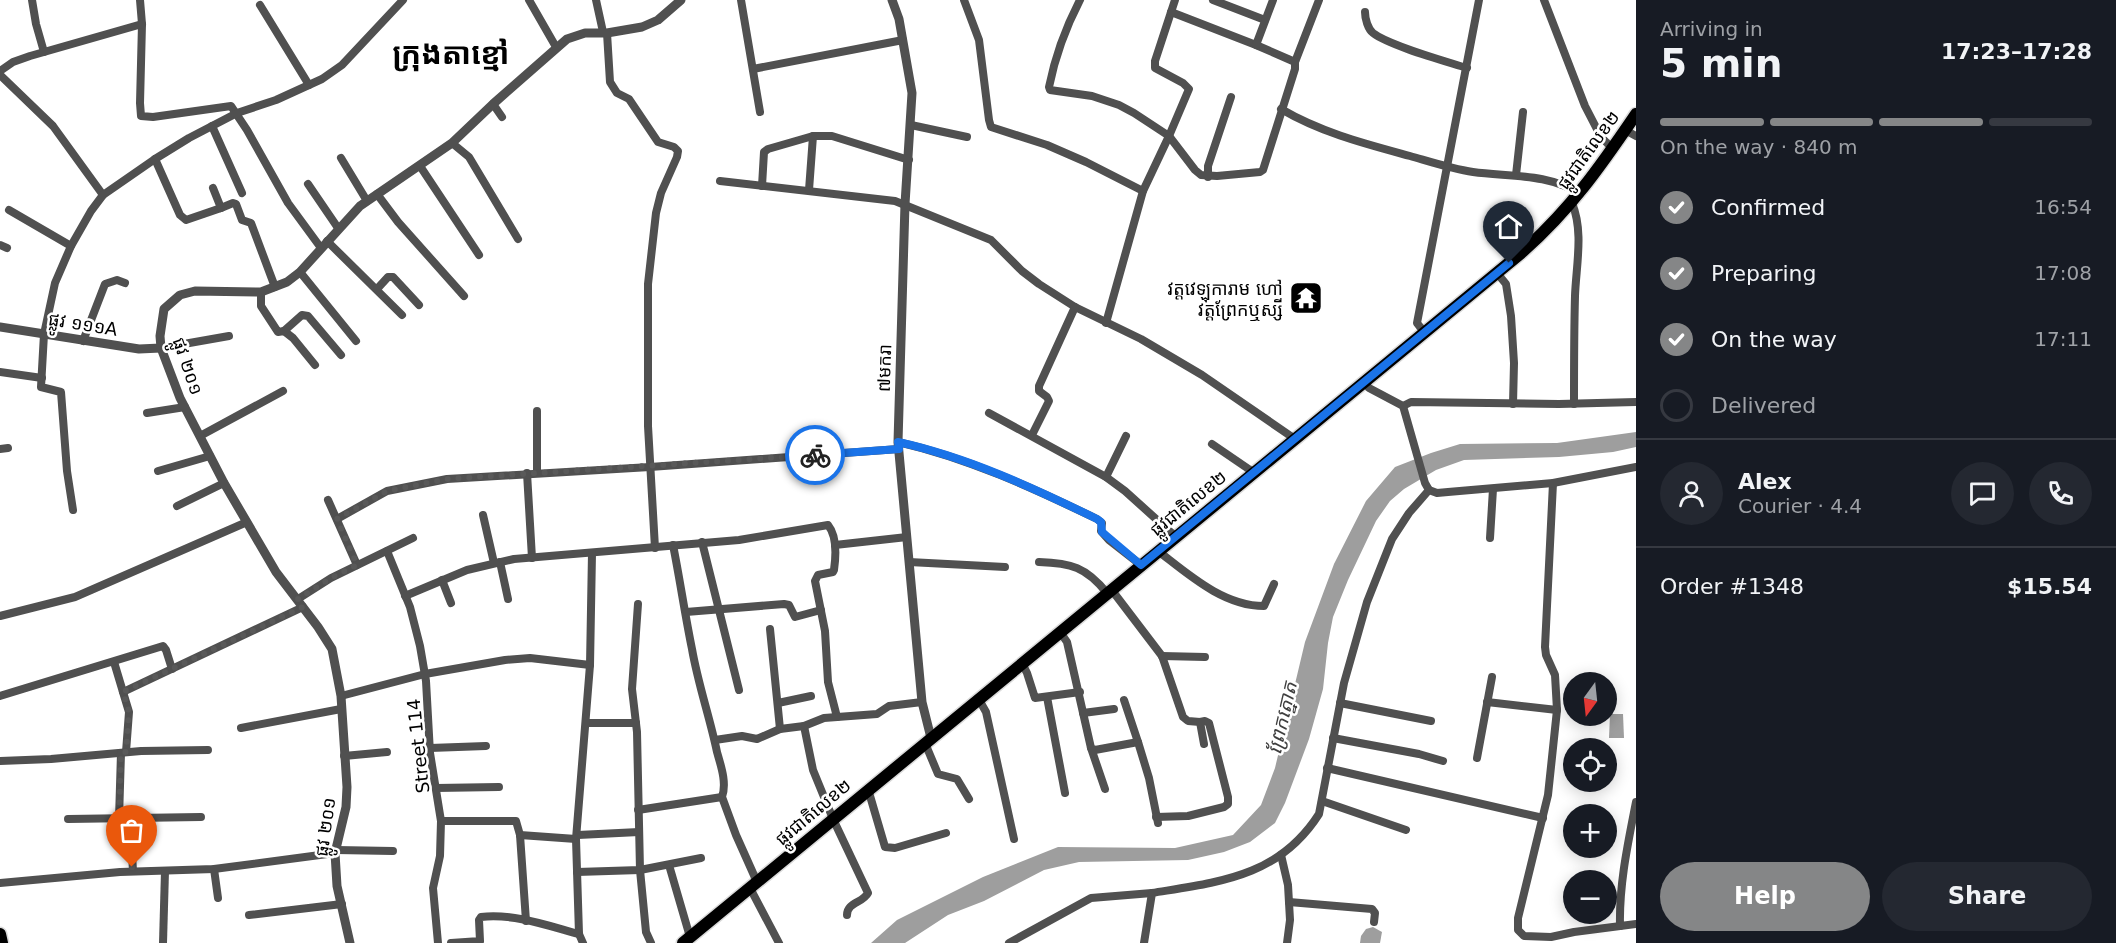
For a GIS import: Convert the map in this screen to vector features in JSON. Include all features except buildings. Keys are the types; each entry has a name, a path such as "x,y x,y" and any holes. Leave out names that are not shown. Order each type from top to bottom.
{"main road":[{"name":"ផ្លូវជាតិលេខ២","path":"686,941 1549,228 1576,199 1612,148 1631,133 1636,114"},
{"path":"0,934 2,943"}],"street":[{"path":"32,0 44,52"},
{"path":"140,0 141,116 153,117 228,105 237,113 288,203 324,245 377,289 402,315"},
{"path":"73,510 68,483 61,392 41,387 44,334 55,283 71,246 91,211 103,195 155,159 212,126 237,113 276,100 322,79 342,65 403,0"},
{"path":"529,0 556,47"},
{"path":"596,0 605,32 609,82 612,88 629,99 658,142 674,147 678,151 661,193 652,235 648,300 650,467 655,548"},
{"name":"ផ្លូវ ២០១","path":"350,943 337,885 335,851 346,807 341,696 332,649 301,603 276,572 224,483 185,407 161,348 160,336 164,309 180,295 195,291 261,292 287,282 300,272 338,228 367,201 452,143 567,39 585,33 642,27 658,20 681,0"},
{"path":"741,0 760,112"},
{"name":"៧មករា","path":"892,0 903,40 912,93 905,204 898,446 922,702 928,741"},
{"path":"964,0 979,40 991,127 1047,145 1143,191"},
{"path":"1080,0 1053,68 1050,90 1092,96 1119,105 1169,136 1195,170 1208,177 1263,170 1295,69 1295,62 1318,0"},
{"path":"1106,323 1143,191 1189,89 1184,83 1155,68 1155,61 1175,0"},
{"path":"1213,0 1265,20"},
{"path":"1256,45 1273,0"},
{"path":"1424,332 1417,323 1479,0"},
{"path":"1544,0 1585,106 1600,137 1612,148"},
{"path":"260,5 309,85"},
{"path":"1171,12 1295,62"},
{"path":"1365,12 1365,18 1372,33 1393,43 1467,68"},
{"path":"103,195 53,126 0,73 13,62 142,24"},
{"path":"753,69 903,40"},
{"path":"1208,177 1208,166 1231,97"},
{"path":"493,104 502,117"},
{"path":"1281,109 1326,131 1364,145 1471,171 1516,175 1566,185 1576,199 1578,229 1574,404"},
{"path":"1516,175 1523,112"},
{"path":"911,125 967,136"},
{"path":"212,126 242,193"},
{"path":"762,186 764,152 813,136 827,135 909,160"},
{"path":"809,190 813,136"},
{"path":"452,143 469,157 518,239"},
{"path":"341,158 367,201"},
{"path":"155,159 180,214 186,220 233,203 236,204 242,220 251,223 275,287"},
{"path":"420,166 479,255"},
{"path":"720,181 895,201 991,240 1022,271 1076,307 1141,339 1202,375 1295,439"},
{"path":"308,184 338,228"},
{"path":"213,188 221,208"},
{"path":"377,194 398,222 464,296"},
{"path":"9,210 71,246"},
{"path":"300,272 356,341"},
{"path":"1497,273 1506,284 1511,316 1514,363 1513,404"},
{"path":"377,289 388,278 393,277 419,305"},
{"path":"82,340 105,284 117,279 126,283"},
{"path":"261,292 261,306 278,332 284,331 302,315 308,316 341,356"},
{"path":"1032,435 1048,401 1047,397 1039,391 1039,386 1076,307"},
{"name":"ផ្លូវ ១១១A","path":"0,327 139,349 161,348"},
{"path":"284,331 293,338 315,365"},
{"path":"161,348 228,336"},
{"path":"0,372 42,378"},
{"path":"1364,382 1369,388 1403,406 1427,486 1437,493 1553,483 1636,468"},
{"path":"200,436 283,391"},
{"path":"1403,406 1411,402 1574,404 1636,402"},
{"path":"147,413 185,407"},
{"path":"537,411 537,473"},
{"path":"989,413 1106,477 1176,537"},
{"path":"1106,477 1126,436"},
{"path":"1212,444 1253,472"},
{"path":"337,519 387,491 447,479 650,467 898,446 947,455 1025,486 1097,519 1101,522 1102,532 1109,540 1141,565"},
{"path":"158,471 210,456"},
{"path":"527,473 532,558"},
{"path":"177,506 224,483"},
{"path":"1553,483 1545,647 1555,675 1557,710 1548,795 1518,918 1518,930 1524,936 1535,938 1636,924"},
{"path":"1009,943 1091,898 1152,893 1238,877 1281,855 1309,829 1319,814 1344,683 1377,573 1392,539 1427,486"},
{"path":"1491,538 1493,489"},
{"path":"328,500 357,565"},
{"path":"483,515 508,599"},
{"path":"0,616 75,597 247,522"},
{"path":"405,596 467,570 497,562 773,535 828,525 833,532 835,566 833,572 818,575 816,578 828,682 837,717"},
{"path":"835,545 907,537"},
{"path":"123,692 301,603 331,578 413,538"},
{"path":"702,542 739,690"},
{"path":"673,545 697,675 724,780 722,797 754,885 779,943"},
{"name":"Street 114","path":"387,551 418,637 425,674 430,748 441,821 440,856 433,888 438,943"},
{"path":"1158,551 1192,578 1236,601 1263,606 1274,584"},
{"path":"583,943 579,934 577,837 590,665 592,553"},
{"path":"909,562 1005,567"},
{"path":"1039,562 1069,564 1098,582 1109,591 1162,656 1171,676 1183,717 1188,721 1209,723 1228,804 1188,816 1157,820 1149,778 1124,700"},
{"path":"442,580 451,603"},
{"path":"638,604 632,689 636,723 640,870 646,932 651,943"},
{"path":"686,612 788,604 795,617 821,610"},
{"path":"770,629 780,729"},
{"path":"1060,632 1067,642 1091,748 1106,789"},
{"path":"0,696 163,646 172,669"},
{"path":"1162,656 1204,657"},
{"path":"341,696 425,674 505,660 530,658 590,665"},
{"path":"114,662 129,712 119,819"},
{"path":"1022,663 1035,698 1080,692"},
{"path":"1477,758 1492,677"},
{"path":"778,704 811,696"},
{"path":"1047,697 1065,793"},
{"path":"978,698 986,712 1014,839"},
{"path":"715,740 742,736 758,739 780,729 804,726 824,718 877,714 889,706 922,702"},
{"path":"1487,702 1557,710"},
{"path":"1340,703 1431,721"},
{"path":"241,728 341,709"},
{"path":"1083,714 1114,709"},
{"path":"1200,722 1204,744"},
{"path":"586,723 636,723"},
{"path":"804,726 813,770 868,893 865,898 851,905 847,910 847,915"},
{"path":"1334,738 1419,754 1443,761"},
{"path":"928,741 938,774 957,779 969,799"},
{"path":"1091,748 1095,750 1138,742"},
{"path":"430,748 486,746"},
{"path":"0,760 208,750"},
{"path":"344,756 387,752"},
{"path":"1327,768 1543,818"},
{"path":"436,788 499,787"},
{"path":"868,789 885,847 895,848 946,833"},
{"path":"638,810 722,797"},
{"path":"1322,801 1406,830"},
{"path":"1620,926 1623,881 1636,802"},
{"path":"68,819 201,817"},
{"path":"130,819 133,872"},
{"path":"441,821 516,821 520,835 526,921"},
{"path":"520,835 577,837 639,832"},
{"path":"0,883 133,872 214,869 335,851 393,851"},
{"path":"1281,855 1288,885 1287,943"},
{"path":"577,872 640,870 700,858"},
{"path":"669,865 686,941"},
{"path":"214,869 218,898"},
{"path":"163,943 165,871"},
{"path":"1144,943 1152,893"},
{"path":"1289,902 1372,909 1375,913 1374,922"},
{"path":"249,915 342,904"},
{"path":"451,943 480,940 479,920 481,917 526,921 579,934"}],"shaded area":[{"name":"ព្រែកត្នោត","path":"1636,432 1636,447 1613,452 1559,457 1464,460 1436,470 1404,489 1390,501 1376,521 1333,617 1323,689 1309,739 1285,803 1275,823 1250,842 1224,852 1188,860 1079,862 1044,870 984,901 948,915 905,943 871,943 897,920 983,877 1058,847 1175,848 1233,835 1261,805 1275,768 1305,642 1334,564 1366,501 1395,467 1460,444 1557,443"},
{"path":"1617,714 1623,714 1624,738 1609,738 1610,726 1617,726"},
{"path":"1373,927 1382,932 1380,943 1360,943 1361,936 1366,929"}],"way so far":[{"path":"132,867 130,819 119,819 121,753 126,752 129,712 123,692 303,607 298,599 357,565 337,519 387,491 447,479 815,455"}],"place":[{"name":"វត្តវេឡុការាម ហៅ វត្តព្រែកឬស្សី","path":"1306,298"}],"district":[{"name":"ក្រុងតាខ្មៅ","path":"451,53"}],"route":[{"path":"815,455 899,449 898,442 947,455 1058,500 1097,519 1102,524 1102,532 1109,540 1141,565 1509,263"}]}
